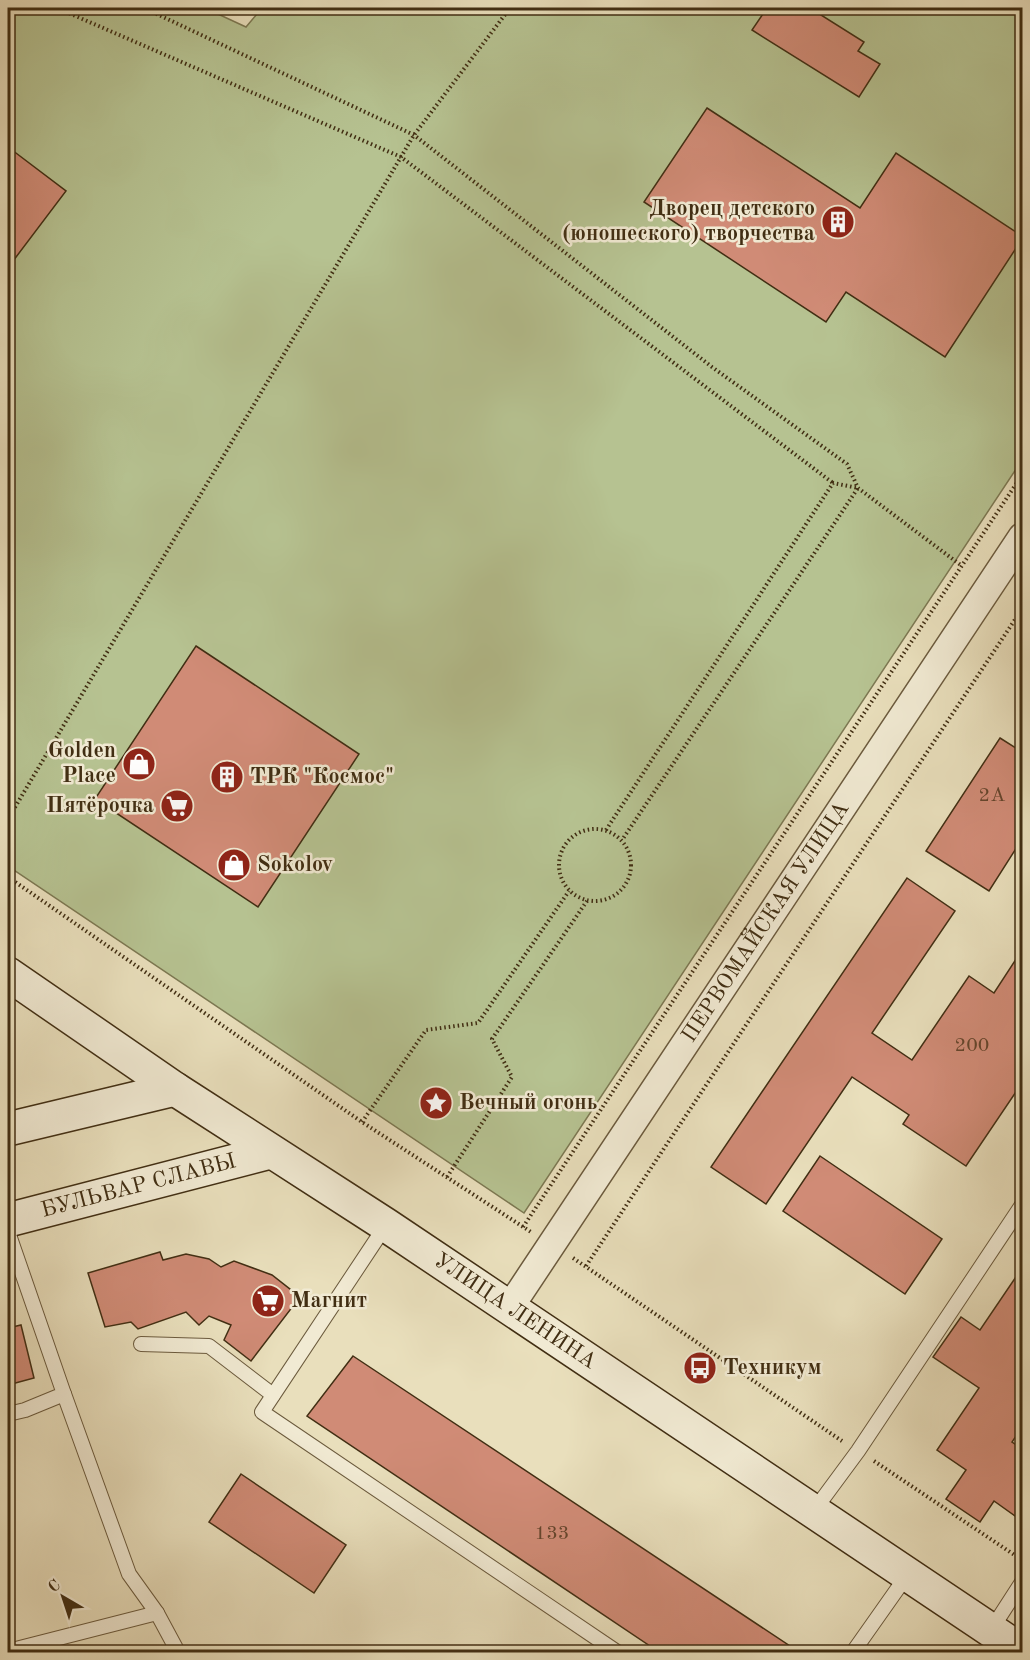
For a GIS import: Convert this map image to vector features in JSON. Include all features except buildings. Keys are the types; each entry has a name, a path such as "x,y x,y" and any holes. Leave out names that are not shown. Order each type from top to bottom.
{"main road":[{"name":"УЛИЦА ЛЕНИНА","path":"8,974 175,1089 510,1307 1023,1651"},
{"path":"8,1130 175,1089"},
{"name":"БУЛЬВАР СЛАВЫ","path":"8,1220 270,1152"}],"street":[{"name":"ПЕРВОМАЙСКАЯ УЛИЦА","path":"510,1307 1023,537"}],"lane":[{"path":"813,1512 858,1451 1023,1205"},
{"path":"386,1225 262,1412 617,1653"},
{"path":"8,1232 129,1574 157,1613 178,1653"},
{"path":"141,1344 209,1346 273,1395"},
{"path":"8,1414 25,1410 64,1394"},
{"path":"853,1653 908,1574"},
{"path":"991,1630 1023,1582"},
{"path":"8,1651 157,1613"}],"path":[{"path":"57,8 401,157 833,483 858,488 962,566"},
{"path":"144,8 414,135 712,367 847,464 858,488"},
{"path":"8,819 414,135 510,8"},
{"path":"523,1227 1023,475"},
{"path":"606,830 833,483"},
{"path":"622,840 858,488"},
{"path":"586,1266 1023,609"},
{"path":"594,829 606,830 622,840 628,849 631,872 620,892 599,901 587,901 569,891 562,881 559,870 564,846 572,837 582,831 594,829"},
{"path":"8,877 362,1122 540,1238"},
{"path":"362,1122 426,1030 478,1023 569,891"},
{"path":"447,1177 512,1077 492,1039 587,901"},
{"path":"570,1256 850,1447"},
{"path":"868,1457 1023,1560"}],"green space":[{"path":"8,8 205,8 246,27 262,8 1022,8 1022,460 524,1213 8,866"}],"place":[{"name":"Дворец детского (юношеского) творчества","path":"838,222"},
{"name":"Golden Place","path":"139,764"},
{"name":"ТРК \"Космос\"","path":"227,777"},
{"name":"Пятёрочка","path":"177,806"},
{"name":"Sokolov","path":"234,865"},
{"name":"Вечный огонь","path":"436,1103"},
{"name":"Магнит","path":"268,1301"},
{"name":"Техникум","path":"700,1368"}]}
